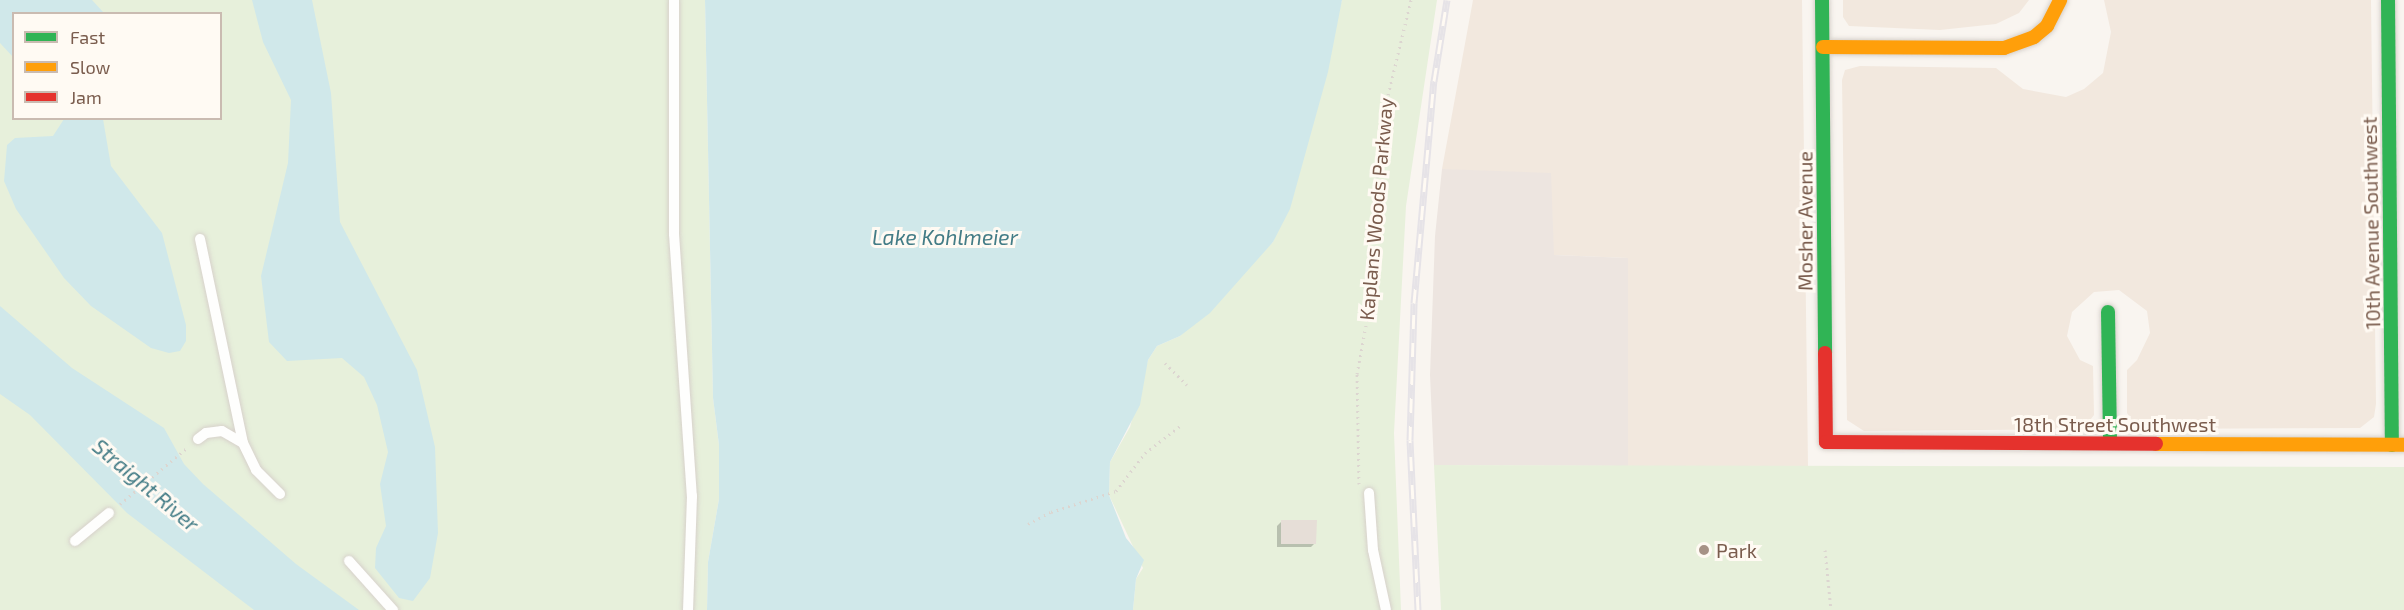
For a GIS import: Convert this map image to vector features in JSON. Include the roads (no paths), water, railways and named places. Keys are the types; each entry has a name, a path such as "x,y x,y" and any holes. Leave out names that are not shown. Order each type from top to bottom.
{"street":[{"name":"Mosher Avenue","path":"1822,0 1826,442"},
{"path":"1823,47 2004,48 2034,37 2047,26 2060,0"},
{"name":"10th Avenue Southwest","path":"2388,0 2398,445"},
{"path":"2108,312 2110,443"},
{"name":"18th Street Southwest","path":"1826,442 2398,445"}],"lane":[{"path":"674,0 674,234 692,496 688,610"},
{"path":"200,239 243,443 256,470 280,494"},
{"path":"198,439 222,431 243,443"},
{"path":"1364,493 1386,610"},
{"path":"75,542 109,513"},
{"path":"349,561 373,591 393,610"}],"water":[{"path":"0,0 92,0 103,12 12,12 12,56 0,43"},
{"path":"252,0 312,0 331,93 340,222 417,370 435,447 438,533 430,578 413,601 399,598 375,568 376,548 386,526 380,484 388,452 377,405 364,377 342,358 287,361 269,342 261,276 288,163 291,100 263,42"},
{"name":"Lake Kohlmeier","path":"705,0 1342,0 1328,72 1290,209 1273,242 1210,313 1180,336 1157,346 1148,360 1140,405 1110,462 1109,495 1126,538 1144,560 1136,579 1133,610 707,610 708,562 719,499 719,445 713,398"},
{"path":"63,120 103,120 111,166 162,233 186,325 186,341 180,351 169,353 151,348 91,306 64,278 16,209 4,181 7,145 15,138 53,136"},
{"name":"Straight River","path":"0,306 72,368 164,428 184,464 203,484 296,564 359,610 254,610 127,513 30,415 0,394"}],"railway":[{"path":"1418,610 1410,440 1414,303 1434,81 1447,0"}],"place":[{"name":"Park","path":"1704,550"}]}
